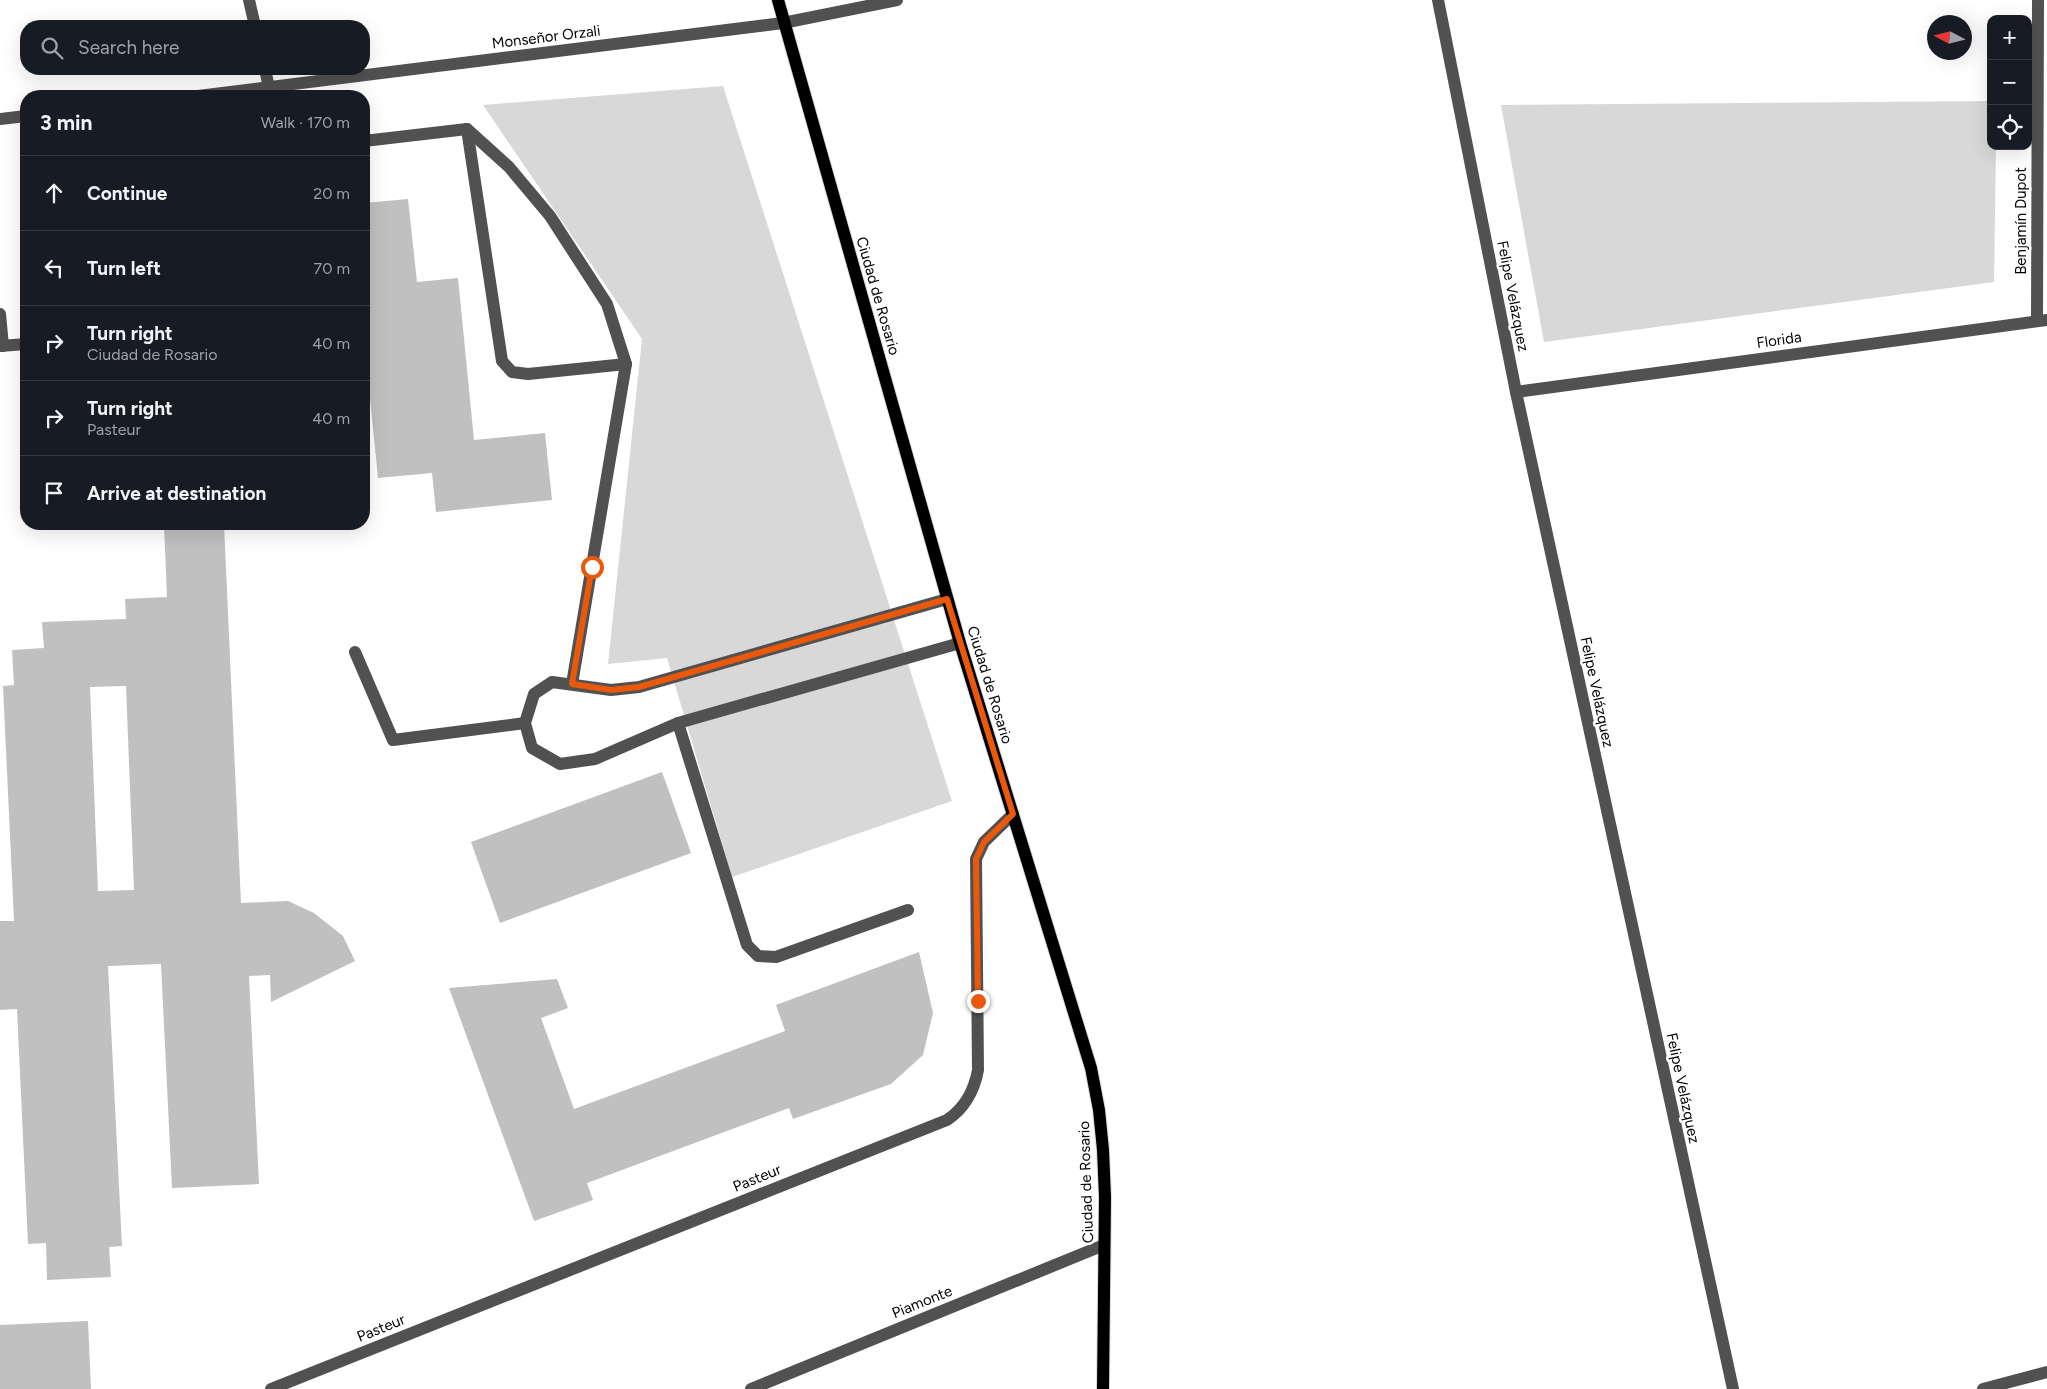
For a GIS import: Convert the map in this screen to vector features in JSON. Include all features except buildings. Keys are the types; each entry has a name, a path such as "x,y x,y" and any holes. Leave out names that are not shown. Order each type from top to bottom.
{"main road":[{"name":"Ciudad de Rosario","path":"778,0 947,599 1092,1077 1099,1110 1103,1150 1103,1389"}],"street":[{"path":"249,0 254,20"},
{"name":"Monseñor Orzali","path":"251,90 783,23 897,0"},
{"name":"Felipe Velázquez","path":"1438,0 1516,392 1733,1389"},
{"name":"Benjamín Dupot","path":"2038,0 2042,321"},
{"path":"266,75 269,88"},
{"path":"0,119 20,117"},
{"path":"370,140 467,129 509,167 550,216 607,304 626,364 572,684"},
{"path":"467,129 502,361 512,372 528,374 626,364"},
{"path":"0,314 1,346 20,344"},
{"name":"Florida","path":"1516,392 2042,321"},
{"path":"947,599 639,687 611,690 552,682 534,694 525,723 532,748 560,764 595,759 678,722 960,643"},
{"path":"355,652 393,740 525,723"},
{"path":"678,722 747,945 758,956 776,958 908,910"},
{"name":"Pasteur","path":"271,1389 937,1124 955,1114 962,1108 974,1090 978,1070 976,859 984,842 1013,814"},
{"name":"Piamonte","path":"751,1389 1104,1246"},
{"path":"1983,1389 2047,1372"}],"shaded area":[{"path":"723,86 952,801 732,877 667,658 608,664 642,339 483,105"},
{"path":"1987,101 1987,150 1996,150 1994,282 1544,342 1501,105"}],"route":[{"path":"592,567 572,684 611,690 639,687 947,599 1013,814 984,842 976,859 978,1001"}]}
